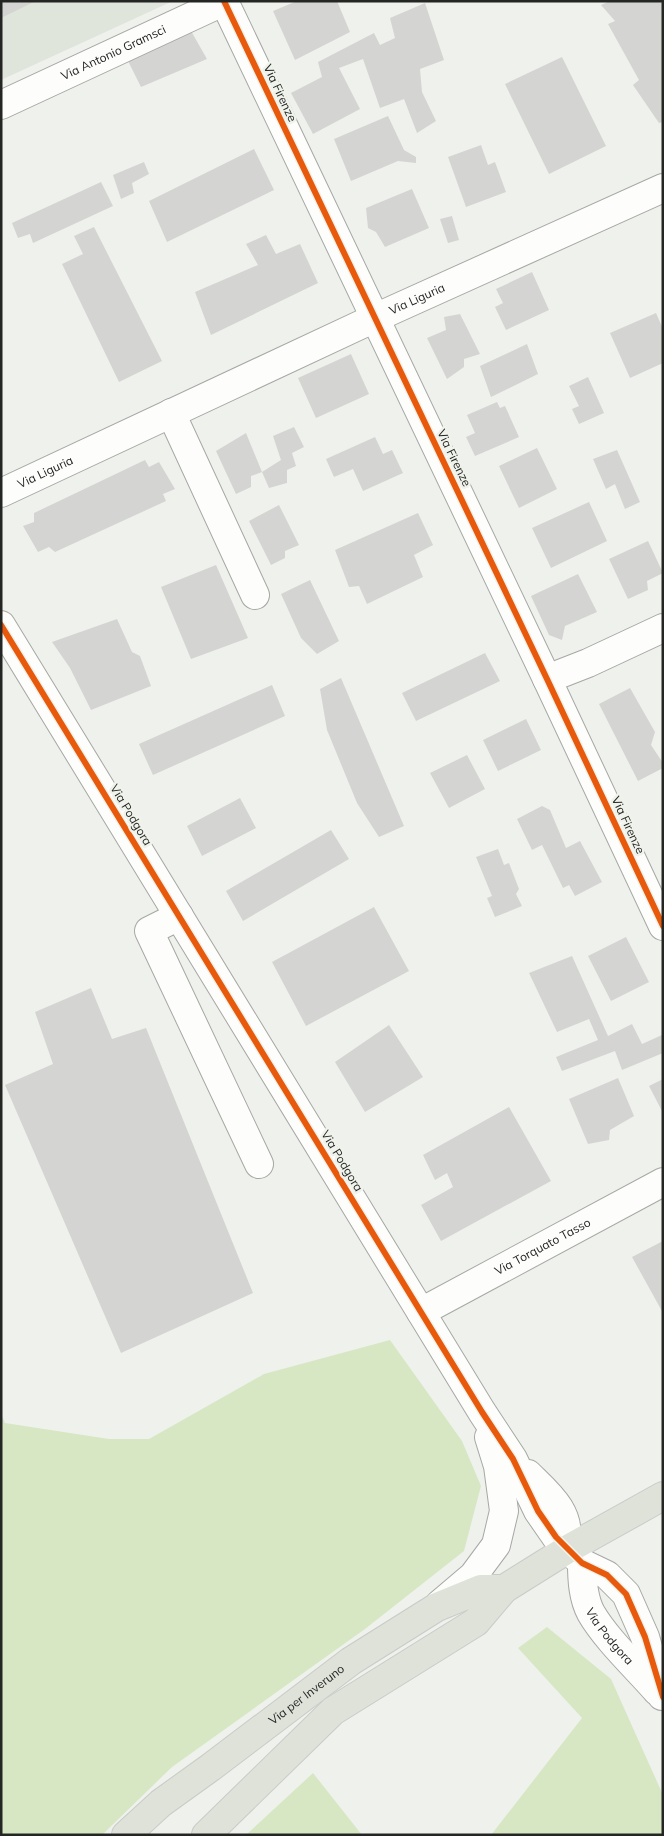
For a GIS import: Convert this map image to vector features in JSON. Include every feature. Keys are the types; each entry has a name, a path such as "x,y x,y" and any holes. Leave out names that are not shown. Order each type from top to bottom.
{"main road":[{"path":"206,1835 333,1711 476,1622 504,1589 572,1553 663,1496"},
{"name":"Via per Inveruno","path":"126,1835 161,1803 351,1660 437,1606 480,1589 504,1589"}],"street":[{"name":"Via Antonio Gramsci","path":"1,105 224,1"},
{"name":"Via Firenze","path":"224,1 663,926"},
{"name":"Via Liguria","path":"1,493 375,318 663,188"},
{"path":"171,413 255,595"},
{"name":"Via Podgora","path":"1,625 482,1412 513,1459 538,1511 556,1537 572,1553 607,1575 626,1594 645,1637 662,1697"},
{"path":"547,679 588,663 663,628"},
{"path":"179,916 149,931 259,1164"},
{"name":"Via Torquato Tasso","path":"421,1312 663,1182"},
{"path":"437,1606 473,1576 496,1545 504,1511 498,1466 482,1412"},
{"name":"Via Podgora","path":"572,1553 591,1612 606,1634 662,1697"}],"shaded area":[{"path":"1,1 173,1 1,80"}],"green space":[{"path":"390,1340 462,1441 481,1486 464,1551 365,1629 172,1767 102,1835 1,1835 1,1414 5,1423 109,1439 149,1439 264,1374"},
{"path":"547,1627 611,1679 663,1795 663,1835 491,1835 582,1718 518,1648"},
{"path":"313,1773 362,1835 246,1835"}],"building":[{"path":"1,1 36,1 1,18"},
{"path":"297,1 337,1 350,32 295,60 273,11"},
{"path":"610,1 663,1 663,122 659,123 633,85 639,80 608,24 615,21 601,5"},
{"path":"425,3 444,60 420,69 422,92 436,121 417,133 404,99 380,108 363,59 339,68 360,109 313,134 291,93 322,77 318,62 374,33 380,45 395,38 390,18"},
{"path":"191,31 207,59 141,87 128,61"},
{"path":"562,57 606,146 549,174 505,84"},
{"path":"388,116 404,150 416,157 416,163 398,161 351,181 334,139"},
{"path":"481,145 488,165 495,162 506,192 466,207 448,157"},
{"path":"254,149 274,190 167,242 149,201"},
{"path":"144,162 149,174 132,183 134,193 121,199 113,175"},
{"path":"101,182 113,206 33,243 30,234 18,238 12,223"},
{"path":"412,189 429,228 385,247 376,232 368,228 366,208"},
{"path":"452,216 459,240 448,243 440,219"},
{"path":"94,227 162,361 119,382 62,264 83,254 74,236"},
{"path":"266,235 276,254 300,244 318,283 211,335 195,292 258,265 246,244"},
{"path":"532,272 549,310 506,330 495,307 503,303 496,289"},
{"path":"656,313 663,329 663,363 630,378 610,333"},
{"path":"460,314 480,354 464,359 464,367 447,379 427,338 446,330 444,317"},
{"path":"527,344 538,374 491,397 480,366"},
{"path":"351,354 369,394 316,418 298,378"},
{"path":"588,377 604,413 579,424 572,409 579,406 569,386"},
{"path":"497,402 500,408 505,406 519,437 475,456 466,437 475,433 467,415"},
{"path":"294,427 304,447 292,453 296,466 287,470 287,483 269,488 262,472 281,460 273,436"},
{"path":"246,433 262,472 251,476 251,487 236,494 216,451"},
{"path":"375,437 383,454 392,450 403,473 363,491 353,469 334,477 326,459"},
{"path":"537,448 557,489 519,508 499,466"},
{"path":"617,450 640,502 625,509 615,484 606,489 593,459"},
{"path":"145,460 149,467 159,462 175,489 163,494 166,501 55,552 49,547 38,552 23,526 34,522 34,513"},
{"path":"589,502 607,541 551,568 532,528"},
{"path":"279,505 299,545 285,551 285,558 271,565 249,521"},
{"path":"418,513 433,545 414,555 423,577 367,604 359,586 349,587 335,550"},
{"path":"648,541 663,573 647,581 648,590 628,599 609,559"},
{"path":"216,565 248,638 191,659 161,587"},
{"path":"578,574 597,612 565,626 562,640 549,635 531,596"},
{"path":"310,580 339,641 317,654 301,638 281,594"},
{"path":"117,619 132,652 140,656 151,686 91,710 70,668 52,642"},
{"path":"485,653 500,681 416,721 402,693"},
{"path":"341,678 404,826 379,837 357,803 327,730 320,689"},
{"path":"272,685 285,716 153,775 139,744"},
{"path":"630,688 655,732 651,745 663,763 663,768 638,781 599,704"},
{"path":"526,719 541,750 498,771 483,740"},
{"path":"467,755 485,789 449,808 430,773"},
{"path":"240,798 256,828 202,856 187,826"},
{"path":"542,806 550,810 566,848 580,841 602,882 575,896 569,885 563,888 542,845 532,850 517,819"},
{"path":"331,830 349,859 243,921 226,891"},
{"path":"498,849 504,865 509,863 519,889 516,894 522,906 495,917 487,898 492,896 476,857"},
{"path":"374,907 409,971 306,1026 272,962"},
{"path":"626,937 649,982 611,1001 588,956"},
{"path":"572,956 608,1036 632,1024 642,1044 662,1035 663,1053 622,1070 615,1051 562,1071 556,1057 598,1040 589,1019 557,1032 529,973"},
{"path":"91,988 112,1039 146,1028 253,1293 121,1353 5,1085 53,1064 35,1012"},
{"path":"389,1025 423,1077 365,1112 335,1062"},
{"path":"618,1078 634,1116 610,1130 609,1140 588,1144 569,1099"},
{"path":"663,1079 663,1113 649,1086"},
{"path":"509,1107 551,1181 441,1241 421,1205 453,1187 447,1173 435,1180 423,1155"},
{"path":"663,1241 663,1313 632,1257"}],"cycle path":[{"path":"224,1 663,926"},
{"path":"1,625 482,1412 513,1459 538,1511 556,1537 582,1563 607,1575 626,1594 645,1637 663,1697"}]}
